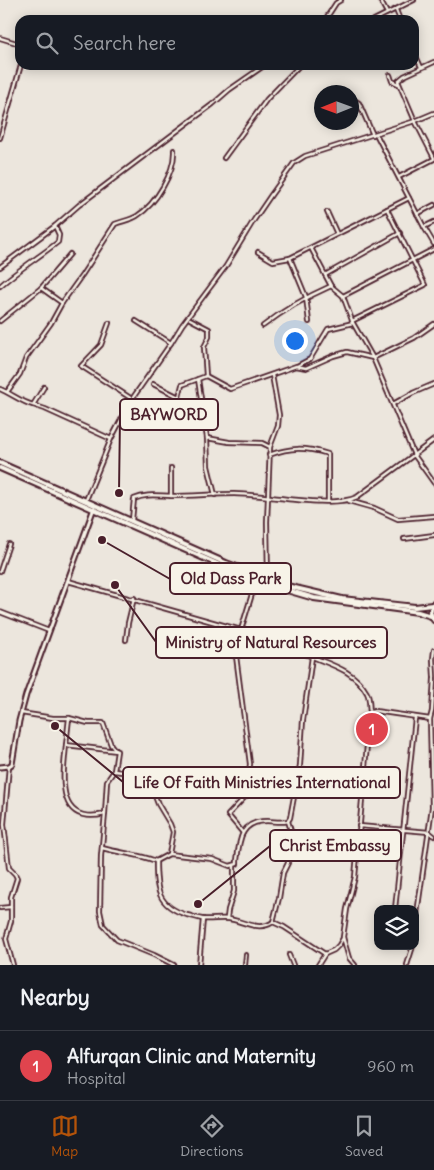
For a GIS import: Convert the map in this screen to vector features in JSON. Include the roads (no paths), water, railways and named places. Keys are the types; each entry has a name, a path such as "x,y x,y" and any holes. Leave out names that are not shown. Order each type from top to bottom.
{"main road":[{"path":"0,463 132,520 168,538 268,580 342,599 415,607 433,604"},
{"path":"0,468 256,581 314,598 418,612 433,620"},
{"path":"433,604 430,612 433,620"}],"street":[{"path":"328,15 336,3 341,0"},
{"path":"380,0 387,13"},
{"path":"383,15 414,0"},
{"path":"396,10 398,15"},
{"path":"0,38 15,42"},
{"path":"419,63 421,67 434,62"},
{"path":"0,138 20,70"},
{"path":"0,267 213,104 228,90 258,70"},
{"path":"224,158 267,99 295,70"},
{"path":"399,177 434,158 399,84 400,78 415,70"},
{"path":"390,75 392,81 399,84"},
{"path":"359,103 434,244"},
{"path":"86,500 111,439 132,399 182,325 226,266 254,220 294,163 305,156 415,121 434,113"},
{"path":"7,392 20,374 26,358 52,323 62,303 115,224 137,217 153,201 167,180 172,166 174,150"},
{"path":"258,252 273,261 290,258 410,198"},
{"path":"417,214 434,205"},
{"path":"206,376 230,390 296,366 310,360 328,329 353,322 425,285 387,209"},
{"path":"327,212 337,234"},
{"path":"424,227 434,222"},
{"path":"0,286 58,242 59,235 55,226"},
{"path":"325,274 400,233"},
{"path":"311,248 331,286 343,296 353,322 373,358 414,455 434,483"},
{"path":"343,296 434,249"},
{"path":"0,321 41,288 70,254"},
{"path":"290,258 306,297 310,322"},
{"path":"263,326 284,309 331,286"},
{"path":"41,288 62,303"},
{"path":"190,319 209,330 209,337 204,347 206,376"},
{"path":"136,321 171,343"},
{"path":"110,323 100,345 81,366 132,399"},
{"path":"296,366 306,368 347,352 373,358 414,338 434,324"},
{"path":"268,580 269,455 278,426 279,415 272,375"},
{"path":"182,423 179,397 182,385 206,376"},
{"path":"198,379 207,438 208,466 215,495"},
{"path":"153,384 179,397"},
{"path":"393,404 412,393 434,384"},
{"path":"33,405 44,387"},
{"path":"0,389 23,402 45,409 111,439"},
{"path":"207,438 229,442 262,443 270,447"},
{"path":"349,501 434,440"},
{"path":"269,455 287,449 309,448 328,454 328,501"},
{"path":"171,468 171,496"},
{"path":"132,520 134,499 150,494 171,496 235,494 349,501 374,508 398,519 434,516"},
{"path":"12,965 6,939 11,921 11,897 17,878 9,868 4,824 9,766 12,764 21,714 95,504"},
{"path":"404,539 434,535"},
{"path":"0,570 9,544"},
{"path":"68,581 134,598 276,640 312,657 334,664 354,677 368,694 370,712 355,877 343,937 339,945 334,950 325,954 318,965"},
{"path":"243,833 228,815 246,796 250,764 236,656 256,581"},
{"path":"126,640 134,598"},
{"path":"0,612 49,631"},
{"path":"179,647 236,656"},
{"path":"418,905 433,807 430,779 433,766 430,719 434,678 434,650"},
{"path":"156,861 156,884 160,897 167,905 179,912 203,919 227,918 250,926 269,925 273,922 283,873 288,863 291,831 288,821 299,770 303,720 312,657"},
{"path":"370,712 375,711 430,719"},
{"path":"21,714 103,723 111,745 117,751"},
{"path":"69,718 63,780 65,798 81,814 105,814"},
{"path":"395,905 415,718"},
{"path":"66,745 117,751"},
{"path":"117,751 114,771 107,781 100,911 106,929 117,940 174,965"},
{"path":"0,767 9,766"},
{"path":"299,770 363,777"},
{"path":"114,771 147,775 158,804 170,824 172,832 169,854"},
{"path":"227,918 234,891 234,865 237,864 239,843 243,833 248,826 256,823 288,821"},
{"path":"359,826 429,832 434,836"},
{"path":"102,848 142,856 156,861 169,854 212,859 224,864 234,865"},
{"path":"0,908 12,907"},
{"path":"199,965 203,919"},
{"path":"273,922 284,927 325,954"},
{"path":"343,937 350,958 355,965"},
{"path":"407,965 412,950"},
{"path":"245,965 246,955"},
{"path":"289,955 292,965"}],"place":[{"name":"BAYWORD","path":"119,493"},
{"name":"Old Dass Park","path":"102,540"},
{"name":"Ministry of Natural Resources","path":"115,585"},
{"name":"Life Of Faith Ministries International","path":"55,726"},
{"name":"Alfurqan Clinic and Maternity","path":"372,729"},
{"name":"Christ Embassy","path":"198,904"}]}
